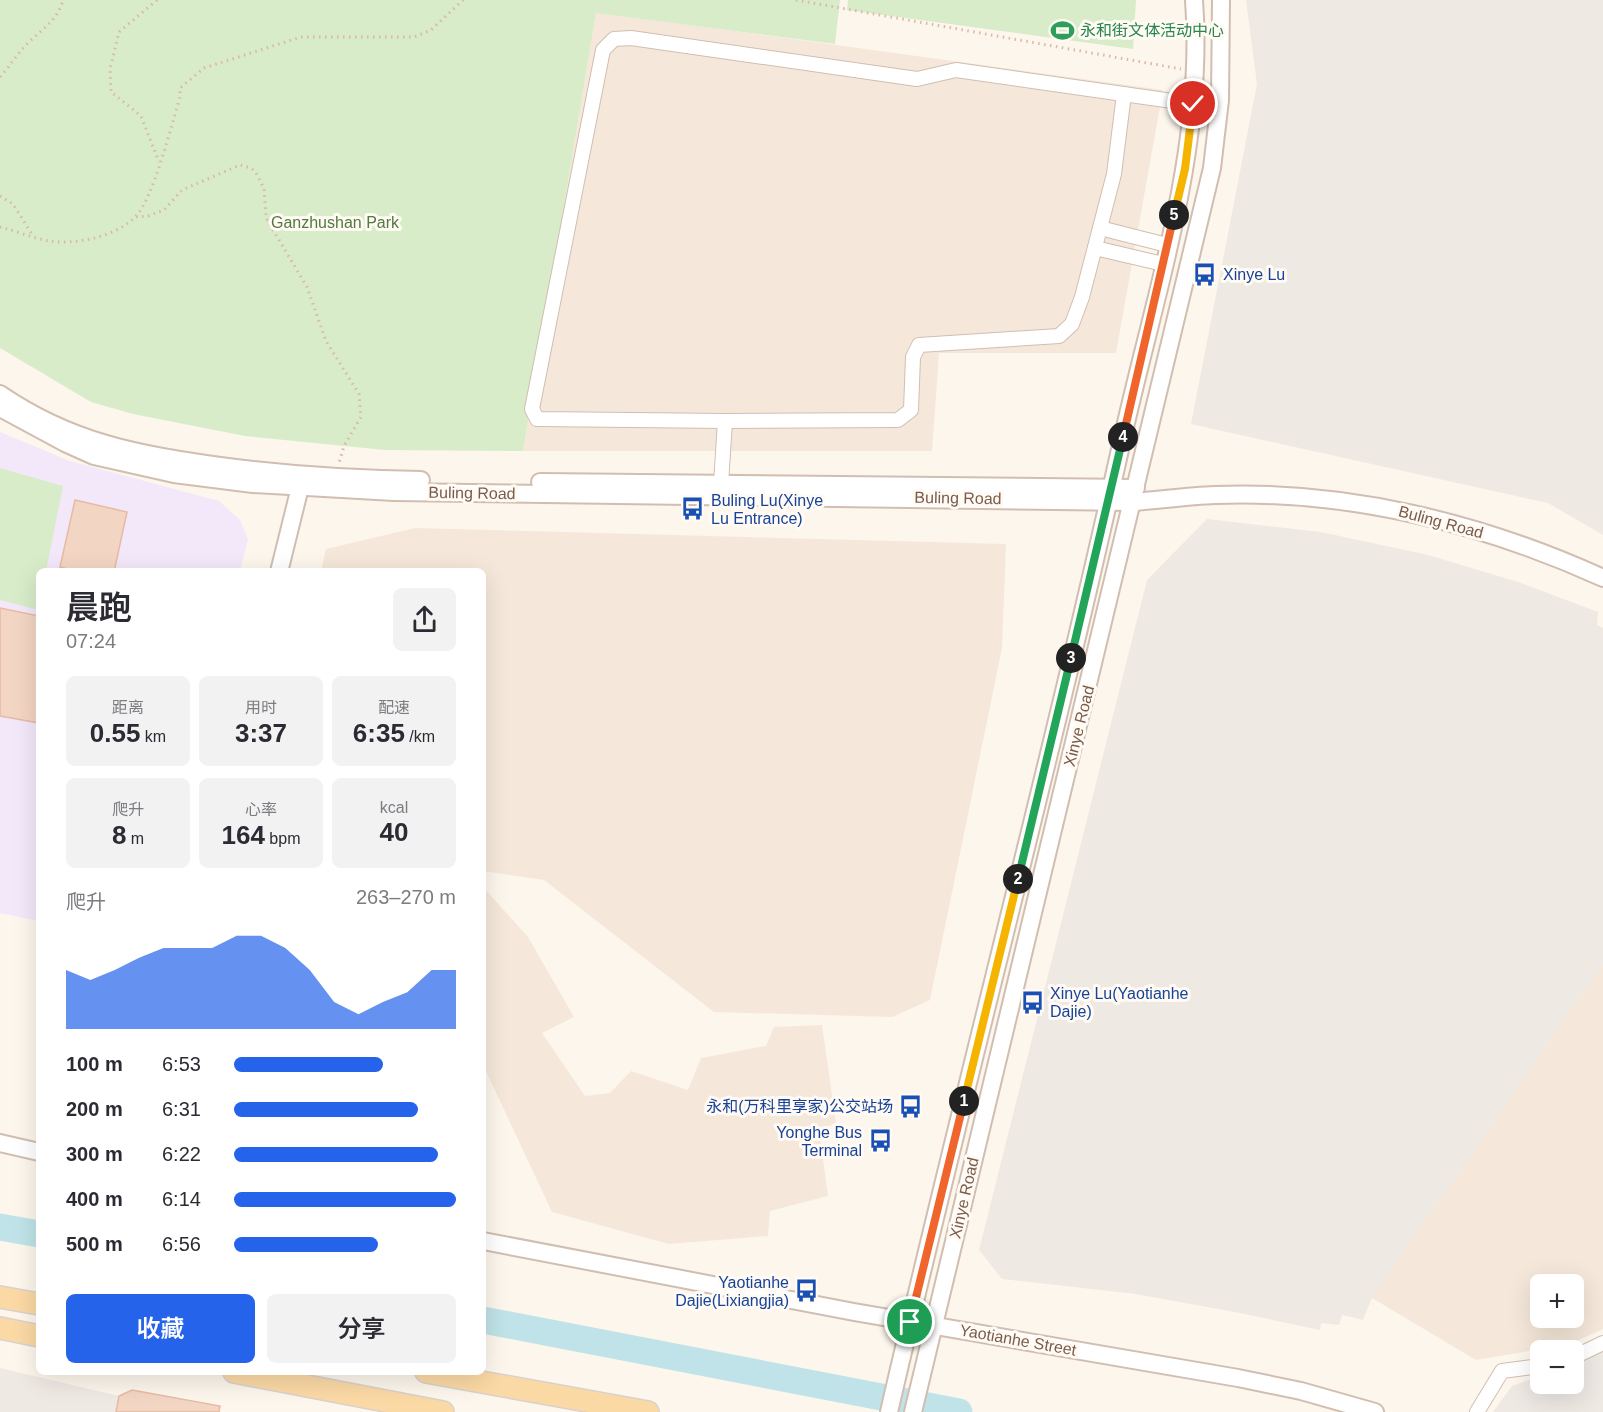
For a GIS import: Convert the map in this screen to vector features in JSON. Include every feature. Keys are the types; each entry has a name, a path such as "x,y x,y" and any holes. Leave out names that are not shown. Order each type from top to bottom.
{"main road":[{"path":"0,1297 36,1303"},
{"path":"0,1329 36,1335"},
{"path":"250,1375 443,1412"},
{"path":"443,1375 648,1412"}],"street":[{"name":"Xinye Road","path":"889,1412 1111,494 1185,169 1196,71 1194,0"},
{"name":"Xinye Road","path":"914,1412 1212,168 1220,100 1221,0"},
{"path":"1124,94 1114,174 1095,248 1072,324 1059,336 919,345 913,357 911,410 898,420 537,419 532,409 603,50 614,39 631,38 917,79 956,70 1124,94 1193,104"},
{"path":"1100,228 1167,245"},
{"path":"1095,248 1163,264"},
{"name":"Buling Road","path":"0,394 72,433 113,447 162,459 302,481 394,492 1111,494"},
{"name":"Buling Road","path":"0,408 65,443 131,466 253,484 338,478 721,484 1313,498 1389,509 1521,544 1603,578"},
{"path":"721,484 725,421"},
{"path":"280,568 302,481"},
{"path":"0,1143 36,1151"},
{"name":"Yaotianhe Street","path":"486,1242 909,1328 1238,1378 1301,1391 1375,1412"},
{"path":"1584,1352 1603,1343"},
{"path":"1477,1412 1502,1371 1530,1367"}],"path":[{"path":"0,77 26,45 48,25 60,10 63,0"},
{"path":"157,0 119,32 110,69 111,92 141,116 159,164"},
{"path":"136,217 154,182 180,97 180,88 204,68 301,37 414,37 431,30 463,0"},
{"path":"796,0 1196,71"},
{"path":"0,227 48,241 77,242 107,234 136,217 148,216 164,210 182,190 240,165 252,168 264,188 266,218 308,287 326,341 359,394 361,417 344,446 338,478"},
{"path":"0,196 13,204 33,236"}],"shaded area":[{"path":"1246,0 1603,0 1603,535 1548,503 1191,424 1257,84"},
{"path":"596,12 1163,90 1116,353 939,353 932,451 523,451"},
{"path":"0,432 70,461 219,501 240,520 248,539 241,568 36,568 36,920 0,913"},
{"path":"1207,519 1321,532 1428,555 1515,581 1598,612 1597,625 1603,628 1603,964 1372,1298 1363,1320 1342,1315 1339,1325 1321,1323 1320,1330 1136,1294 1002,1279 979,1250 1147,580"},
{"path":"415,528 1006,544 1002,648 930,1000 892,1017 714,1012 544,880 486,871 486,568 322,568 326,549"},
{"path":"486,890 528,937 574,1017 542,1033 585,1096 610,1093 631,1071 688,1090 701,1058 766,1046 774,1027 822,1025 836,1123 819,1130 828,1196 770,1211 768,1236 669,1244 552,1212 486,1071"},
{"path":"1603,964 1603,1329 1579,1340 1530,1340 1530,1351 1476,1360 1372,1298"},
{"path":"1603,1352 1603,1412 1493,1412 1512,1386 1530,1380 1530,1394 1584,1394 1584,1360"},
{"path":"0,1368 119,1396 116,1412 0,1412"}],"green space":[{"name":"Ganzhushan Park","path":"0,0 840,0 835,44 596,13 523,451 385,450 245,436 133,414 91,402 0,348"},
{"name":"永和街文体活动中心","path":"848,0 1136,0 1133,49 847,10"},
{"path":"0,468 63,486 47,568 36,568 36,609 0,600"}],"building":[{"path":"75,500 127,512 115,568 60,567"},
{"path":"0,608 36,615 36,722 0,716"},
{"path":"132,1390 220,1406 219,1412 116,1412 119,1396"}],"waterway":[{"path":"0,1227 36,1233"},
{"path":"486,1321 959,1412"}],"place":[{"name":"永和街文体活动中心","path":"1062,30"},
{"name":"Xinye Lu","path":"1205,274"},
{"name":"Buling Lu(Xinye Lu Entrance)","path":"693,509"},
{"name":"Xinye Lu(Yaotianhe Dajie)","path":"1032,1002"},
{"name":"永和(万科里享家)公交站场","path":"911,1106"},
{"name":"Yonghe Bus Terminal","path":"880,1141"},
{"name":"Yaotianhe Dajie(Lixiangjia)","path":"807,1291"}],"route":[{"path":"910,1322 1112,486 1185,169 1193,104"}]}
